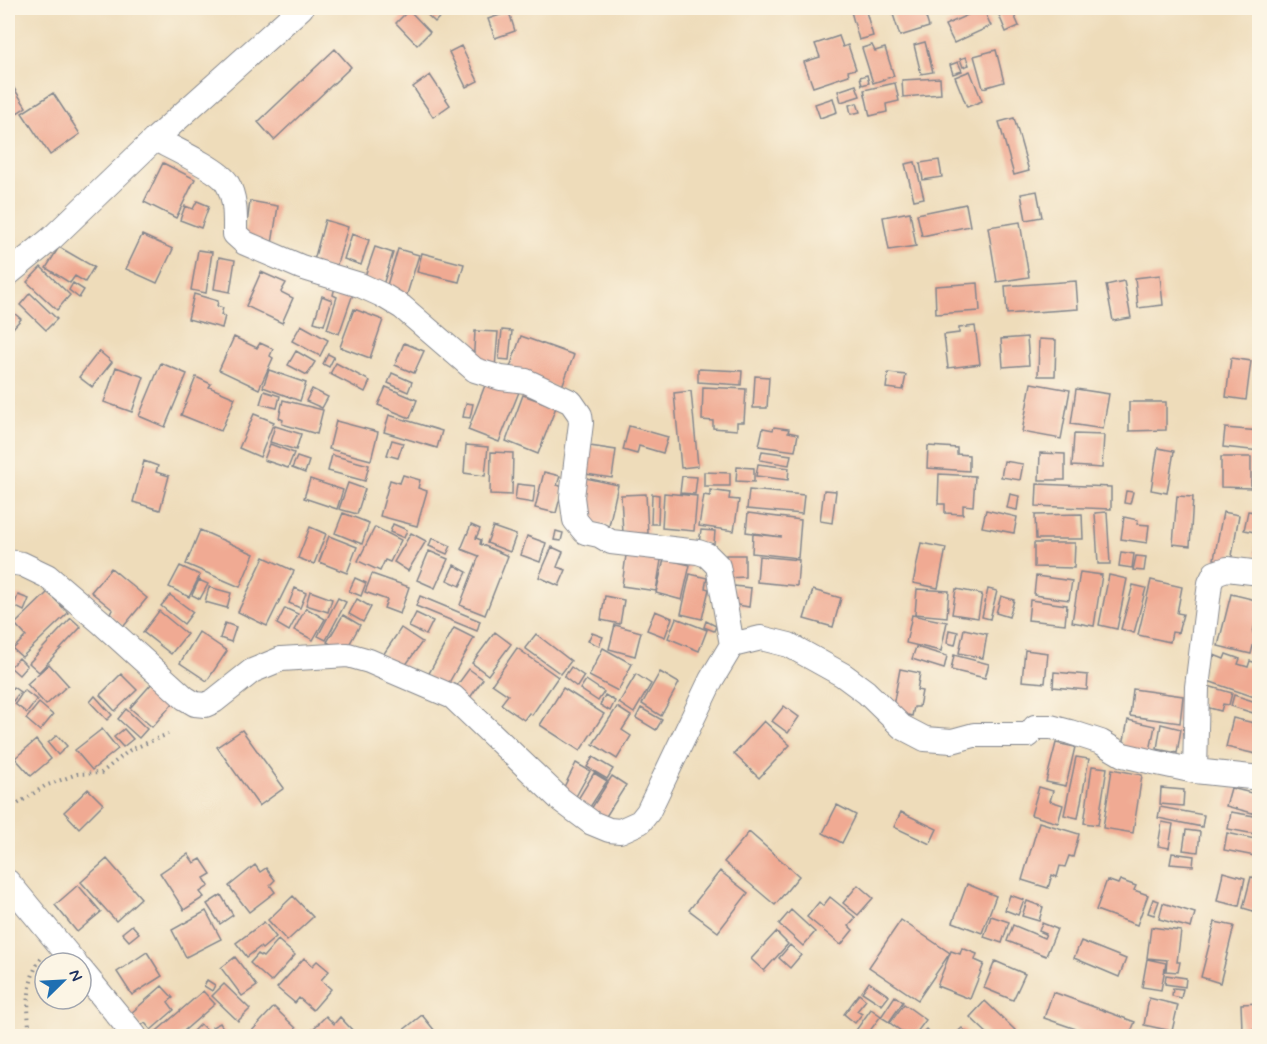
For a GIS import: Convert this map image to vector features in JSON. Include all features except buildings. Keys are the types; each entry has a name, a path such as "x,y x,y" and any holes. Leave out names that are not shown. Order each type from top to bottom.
{"street":[{"path":"8,274 52,238 155,139 301,8"},
{"path":"8,562 22,564 47,576 185,698 195,704 205,705 214,701 252,671 281,659 348,655 369,661 453,697 561,800 592,824 609,830 620,831 632,827 640,822 648,812 711,680 732,645 722,581 718,566 713,559 698,552 610,542 599,535 585,532 575,520 572,497 581,423 580,415 571,402 526,381 501,378 475,370 402,307 382,295 360,285 301,267 245,243 236,234 234,201 226,180 155,139"},
{"path":"1195,771 1197,687 1210,583 1215,573 1227,569 1260,573"},
{"path":"732,645 761,638 789,645 843,675 866,692 902,727 925,739 952,741 974,735 1029,735 1035,727 1051,727 1101,742 1123,755 1195,771 1260,778"},
{"path":"8,882 65,951"},
{"path":"93,985 135,1036"}],"path":[{"path":"8,810 45,786 77,774 101,773 130,750 168,734"},
{"path":"30,1036 27,1012 34,966 56,940"}]}
